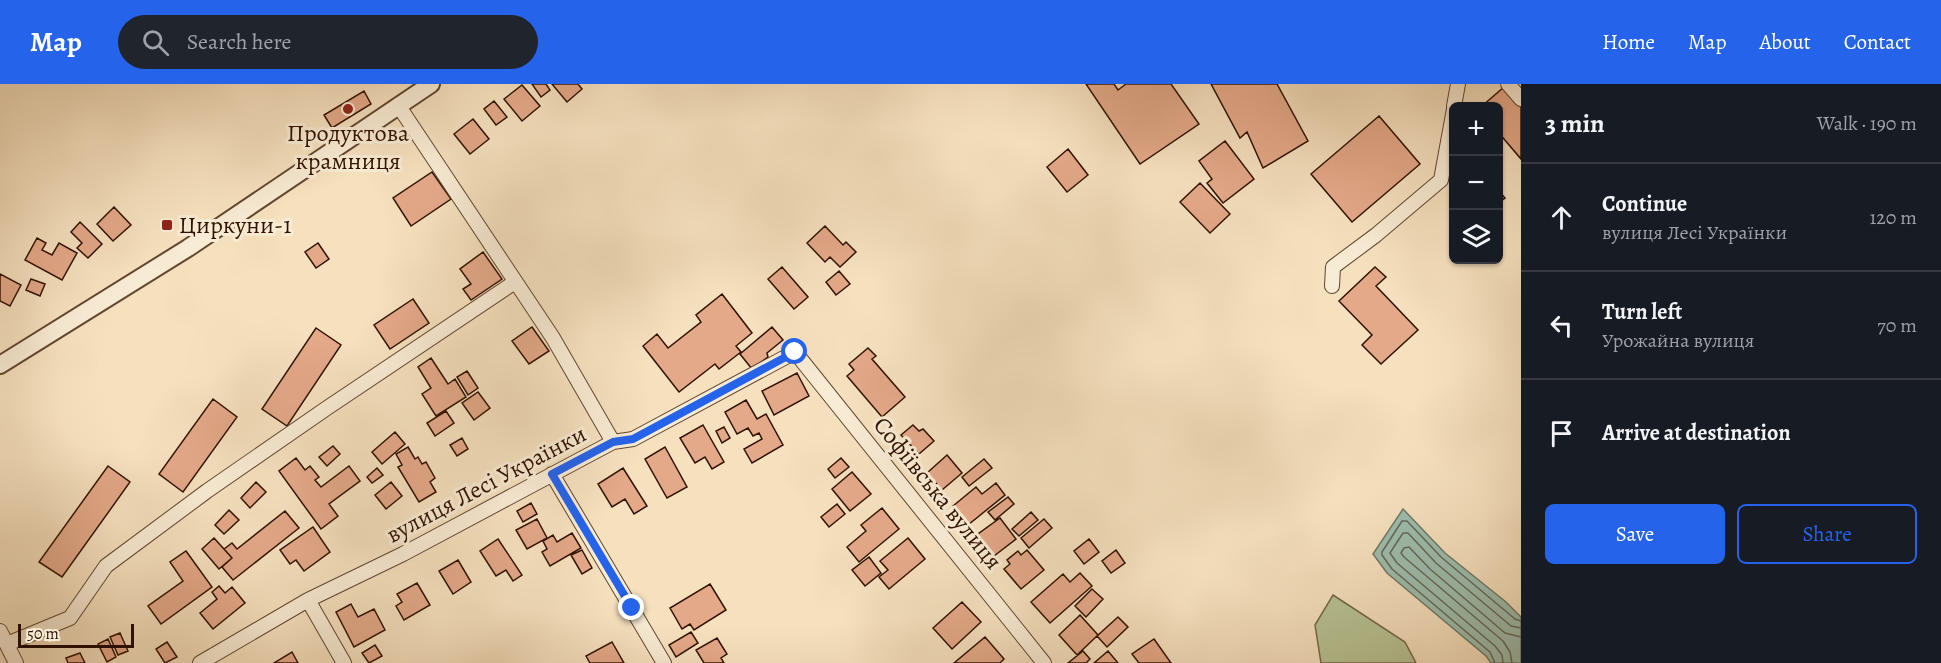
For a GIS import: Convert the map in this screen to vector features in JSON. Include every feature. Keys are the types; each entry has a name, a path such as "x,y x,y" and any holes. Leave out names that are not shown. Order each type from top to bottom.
{"street":[{"path":"0,365 188,248 431,84"},
{"path":"1455,102 1458,84"},
{"path":"1508,84 1521,99"},
{"path":"398,105 553,338 613,442"},
{"path":"1332,286 1333,267 1376,235 1441,180 1449,136"},
{"path":"16,663 4,638 70,618 106,566 308,420 515,282"},
{"name":"вулиця Лесі Українки","path":"200,663 308,600 403,554 613,442 633,439 795,352"},
{"name":"Софіївська вулиця","path":"795,352 1044,663"},
{"path":"552,474 664,663"},
{"path":"308,600 344,663"}],"shaded area":[{"path":"1333,595 1405,642 1416,663 1321,663 1315,625"}],"water":[{"path":"1403,509 1445,553 1506,602 1521,617 1521,663 1491,663 1486,656 1387,573 1373,554"}],"building":[{"path":"532,84 546,84 550,90 541,97"},
{"path":"552,84 578,84 582,89 567,102"},
{"path":"1086,84 1114,84 1118,90 1126,84 1171,84 1199,124 1140,164"},
{"path":"1211,84 1277,84 1308,141 1263,168 1247,132 1240,138"},
{"path":"522,85 540,106 522,121 504,99"},
{"path":"1504,87 1521,107 1521,159 1503,138 1503,102 1487,102"},
{"name":"Продуктова крамниця","path":"364,91 371,104 332,128 324,115"},
{"path":"494,101 507,117 496,125 484,109"},
{"path":"1379,116 1420,164 1352,222 1311,174"},
{"path":"473,119 489,139 470,154 454,134"},
{"path":"1225,141 1254,179 1223,203 1207,183 1212,179 1199,161"},
{"path":"1068,149 1088,175 1067,192 1047,167"},
{"path":"432,172 451,199 411,226 393,198"},
{"path":"1200,183 1230,214 1210,233 1180,202"},
{"path":"114,207 131,225 113,241 97,224"},
{"path":"80,222 102,244 88,258 77,248 82,243 71,232"},
{"path":"825,226 843,245 846,242 856,252 840,267 830,257 825,262 807,243"},
{"path":"37,238 46,243 42,250 52,255 59,243 77,253 62,280 25,260"},
{"path":"318,243 329,259 316,268 305,252"},
{"path":"483,252 502,279 471,300 463,289 471,284 460,269"},
{"path":"782,267 808,297 794,309 768,279"},
{"path":"1375,267 1386,277 1376,286 1418,330 1381,364 1362,345 1372,335 1339,301"},
{"path":"839,271 850,284 836,295 826,282"},
{"path":"0,274 21,285 10,306 0,301"},
{"path":"31,279 45,284 40,296 26,290"},
{"path":"722,294 752,333 736,346 741,352 719,369 715,364 679,392 643,346 657,334 668,348 701,322 696,315"},
{"path":"413,299 429,323 390,349 374,325"},
{"path":"532,327 549,351 529,364 512,341"},
{"path":"772,327 783,340 767,353 768,357 752,369 740,354"},
{"path":"316,328 341,345 287,426 262,409"},
{"path":"868,348 876,356 872,359 905,397 882,417 847,376 854,370 849,364"},
{"path":"431,358 448,384 455,379 466,397 436,416 422,394 431,388 418,367"},
{"path":"467,371 478,388 468,395 457,377"},
{"path":"797,373 809,396 774,415 762,391"},
{"path":"478,392 490,408 474,420 462,403"},
{"path":"213,399 237,417 183,492 159,474"},
{"path":"746,400 757,419 766,414 783,445 752,463 744,449 762,439 759,433 753,436 748,428 737,434 725,412"},
{"path":"446,411 454,423 435,436 427,423"},
{"path":"703,425 724,462 712,469 705,457 695,463 680,438"},
{"path":"913,425 919,431 923,429 934,441 919,454 901,435"},
{"path":"724,427 730,438 722,443 716,431"},
{"path":"395,432 405,444 382,464 372,452"},
{"path":"462,438 468,449 457,456 450,445"},
{"path":"333,446 340,454 327,466 319,457"},
{"path":"408,447 415,459 418,457 422,464 426,462 435,478 430,482 436,492 419,502 398,467 402,465 396,454"},
{"path":"665,447 687,487 667,498 645,459"},
{"path":"947,455 962,473 942,490 927,473"},
{"path":"296,458 305,470 310,466 319,477 315,480 321,487 349,466 360,481 329,504 338,516 321,529 279,471"},
{"path":"841,458 849,467 835,478 828,469"},
{"path":"984,459 992,468 969,486 962,477"},
{"path":"108,466 130,482 62,577 39,562"},
{"path":"377,468 383,475 372,483 367,477"},
{"path":"623,468 647,506 634,514 625,499 612,507 598,484"},
{"path":"852,472 871,494 850,511 832,489"},
{"path":"256,482 266,492 250,508 241,498"},
{"path":"391,482 402,496 386,509 375,495"},
{"path":"996,483 1005,495 968,525 953,506 976,487 982,494"},
{"path":"1008,497 1014,504 995,520 988,512"},
{"path":"531,503 537,514 523,522 517,511"},
{"path":"837,504 845,514 829,527 821,517"},
{"path":"882,508 899,529 859,562 847,547 866,531 861,525"},
{"path":"229,510 239,520 224,534 215,525"},
{"path":"285,511 299,528 233,580 222,567 232,558 224,549 232,543 237,549"},
{"path":"1031,512 1038,520 1019,536 1012,529"},
{"path":"1000,518 1016,539 994,556 978,534"},
{"path":"537,519 547,538 527,549 516,530"},
{"path":"1044,519 1052,528 1029,548 1021,538"},
{"path":"313,527 330,552 304,571 296,560 290,564 280,550"},
{"path":"572,533 581,548 550,566 542,552 547,549 543,541 553,535 557,542"},
{"path":"214,538 232,558 219,569 202,549"},
{"path":"908,538 925,559 889,589 879,577 888,570 880,561"},
{"path":"498,539 522,575 513,581 506,570 496,576 480,551"},
{"path":"1089,539 1099,552 1084,564 1074,551"},
{"path":"582,550 592,568 582,574 571,555"},
{"path":"1027,550 1044,570 1021,589 1004,569 1010,564 1007,560 1018,551 1021,555"},
{"path":"1116,550 1125,563 1111,573 1102,561"},
{"path":"186,551 212,587 161,624 148,606 183,581 170,562"},
{"path":"869,557 881,573 865,586 852,570"},
{"path":"458,560 471,582 453,594 439,571"},
{"path":"1080,573 1092,586 1050,623 1031,602 1063,574 1070,582"},
{"path":"417,583 430,605 404,620 396,606 402,602 397,594"},
{"path":"710,584 726,610 694,630 690,624 682,629 670,608"},
{"path":"219,586 225,593 232,587 245,603 213,629 200,613 217,599 212,592"},
{"path":"1092,589 1103,599 1086,617 1075,606"},
{"path":"962,602 981,622 952,649 933,628"},
{"path":"351,604 358,617 374,609 385,630 354,647 336,612"},
{"path":"1080,615 1098,635 1077,655 1059,635"},
{"path":"1118,617 1128,627 1107,647 1097,636"},
{"path":"691,632 698,643 676,657 669,645"},
{"path":"120,633 128,651 118,655 110,637"},
{"path":"985,637 1004,659 1000,663 954,663"},
{"path":"717,638 727,654 721,658 724,663 704,663 696,650"},
{"path":"108,639 116,657 107,662 98,644"},
{"path":"1154,639 1171,663 1139,663 1132,654"},
{"path":"167,642 177,657 165,663 156,649"},
{"path":"612,642 624,663 590,663 586,656"},
{"path":"375,645 382,656 369,663 362,653"},
{"path":"1083,651 1090,659 1086,663 1068,663"},
{"path":"1108,651 1118,663 1094,663"},
{"path":"292,652 298,663 274,663"},
{"path":"80,653 85,663 68,663 66,658"}],"place":[{"name":"Продуктова крамниця","path":"348,109"},
{"name":"Циркуни-1","path":"167,225"}],"route":[{"path":"632,608 552,474 613,442 633,439 795,352"}]}
